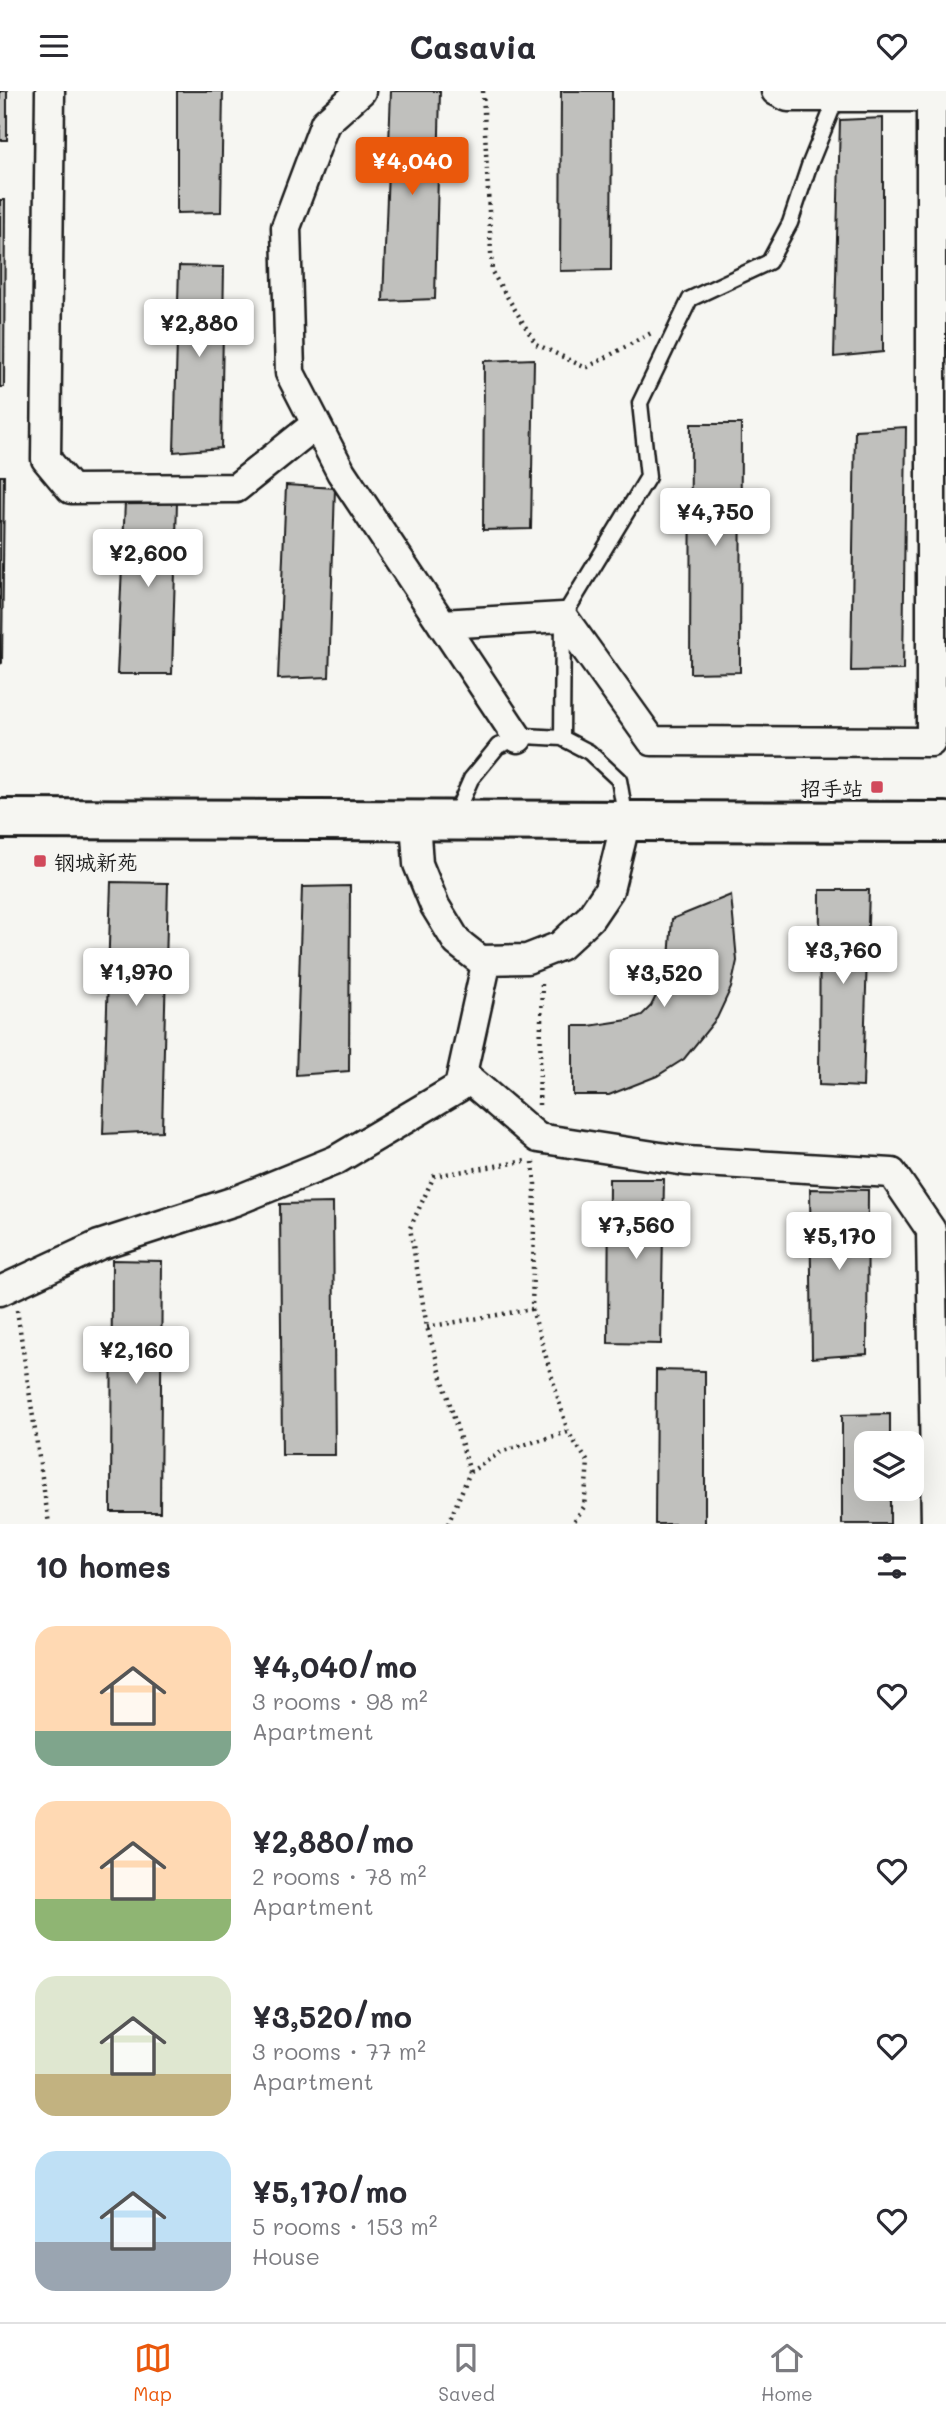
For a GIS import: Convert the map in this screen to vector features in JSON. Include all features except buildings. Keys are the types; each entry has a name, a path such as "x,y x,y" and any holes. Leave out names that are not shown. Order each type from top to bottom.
{"street":[{"path":"50,91 47,459 71,489 236,488 316,424"},
{"path":"442,624 563,617 652,741 931,742 939,97 788,97 776,91"},
{"path":"349,94 325,123 286,227 290,373 341,472 518,738"},
{"path":"0,819 946,822"},
{"path":"415,820 418,864 435,906 457,942 480,960 527,960 560,946 590,918 609,890 626,821"},
{"path":"7,1287 99,1245 235,1201 335,1160 459,1087 487,960"},
{"path":"462,1073 538,1138 686,1161 892,1173 931,1230 936,1524"}],"lane":[{"path":"562,738 563,617 648,477 640,403 691,299 769,262 790,223 809,166 837,97"},
{"path":"460,820 460,804 471,779 498,745 526,736 562,738 589,752 619,780 626,821"}],"path":[{"path":"483,91 492,272 536,344 586,368 682,317"},
{"path":"538,1138 542,953"},
{"path":"470,1472 427,1327 410,1228 434,1176 533,1160 535,1184 532,1309 568,1432 588,1462 584,1507 572,1524"},
{"path":"7,1287 49,1524"},
{"path":"427,1327 532,1309"},
{"path":"448,1524 470,1472 503,1451 568,1432"}],"place":[{"name":"招手站","path":"877,787"},
{"name":"钢城新苑","path":"40,861"}]}
